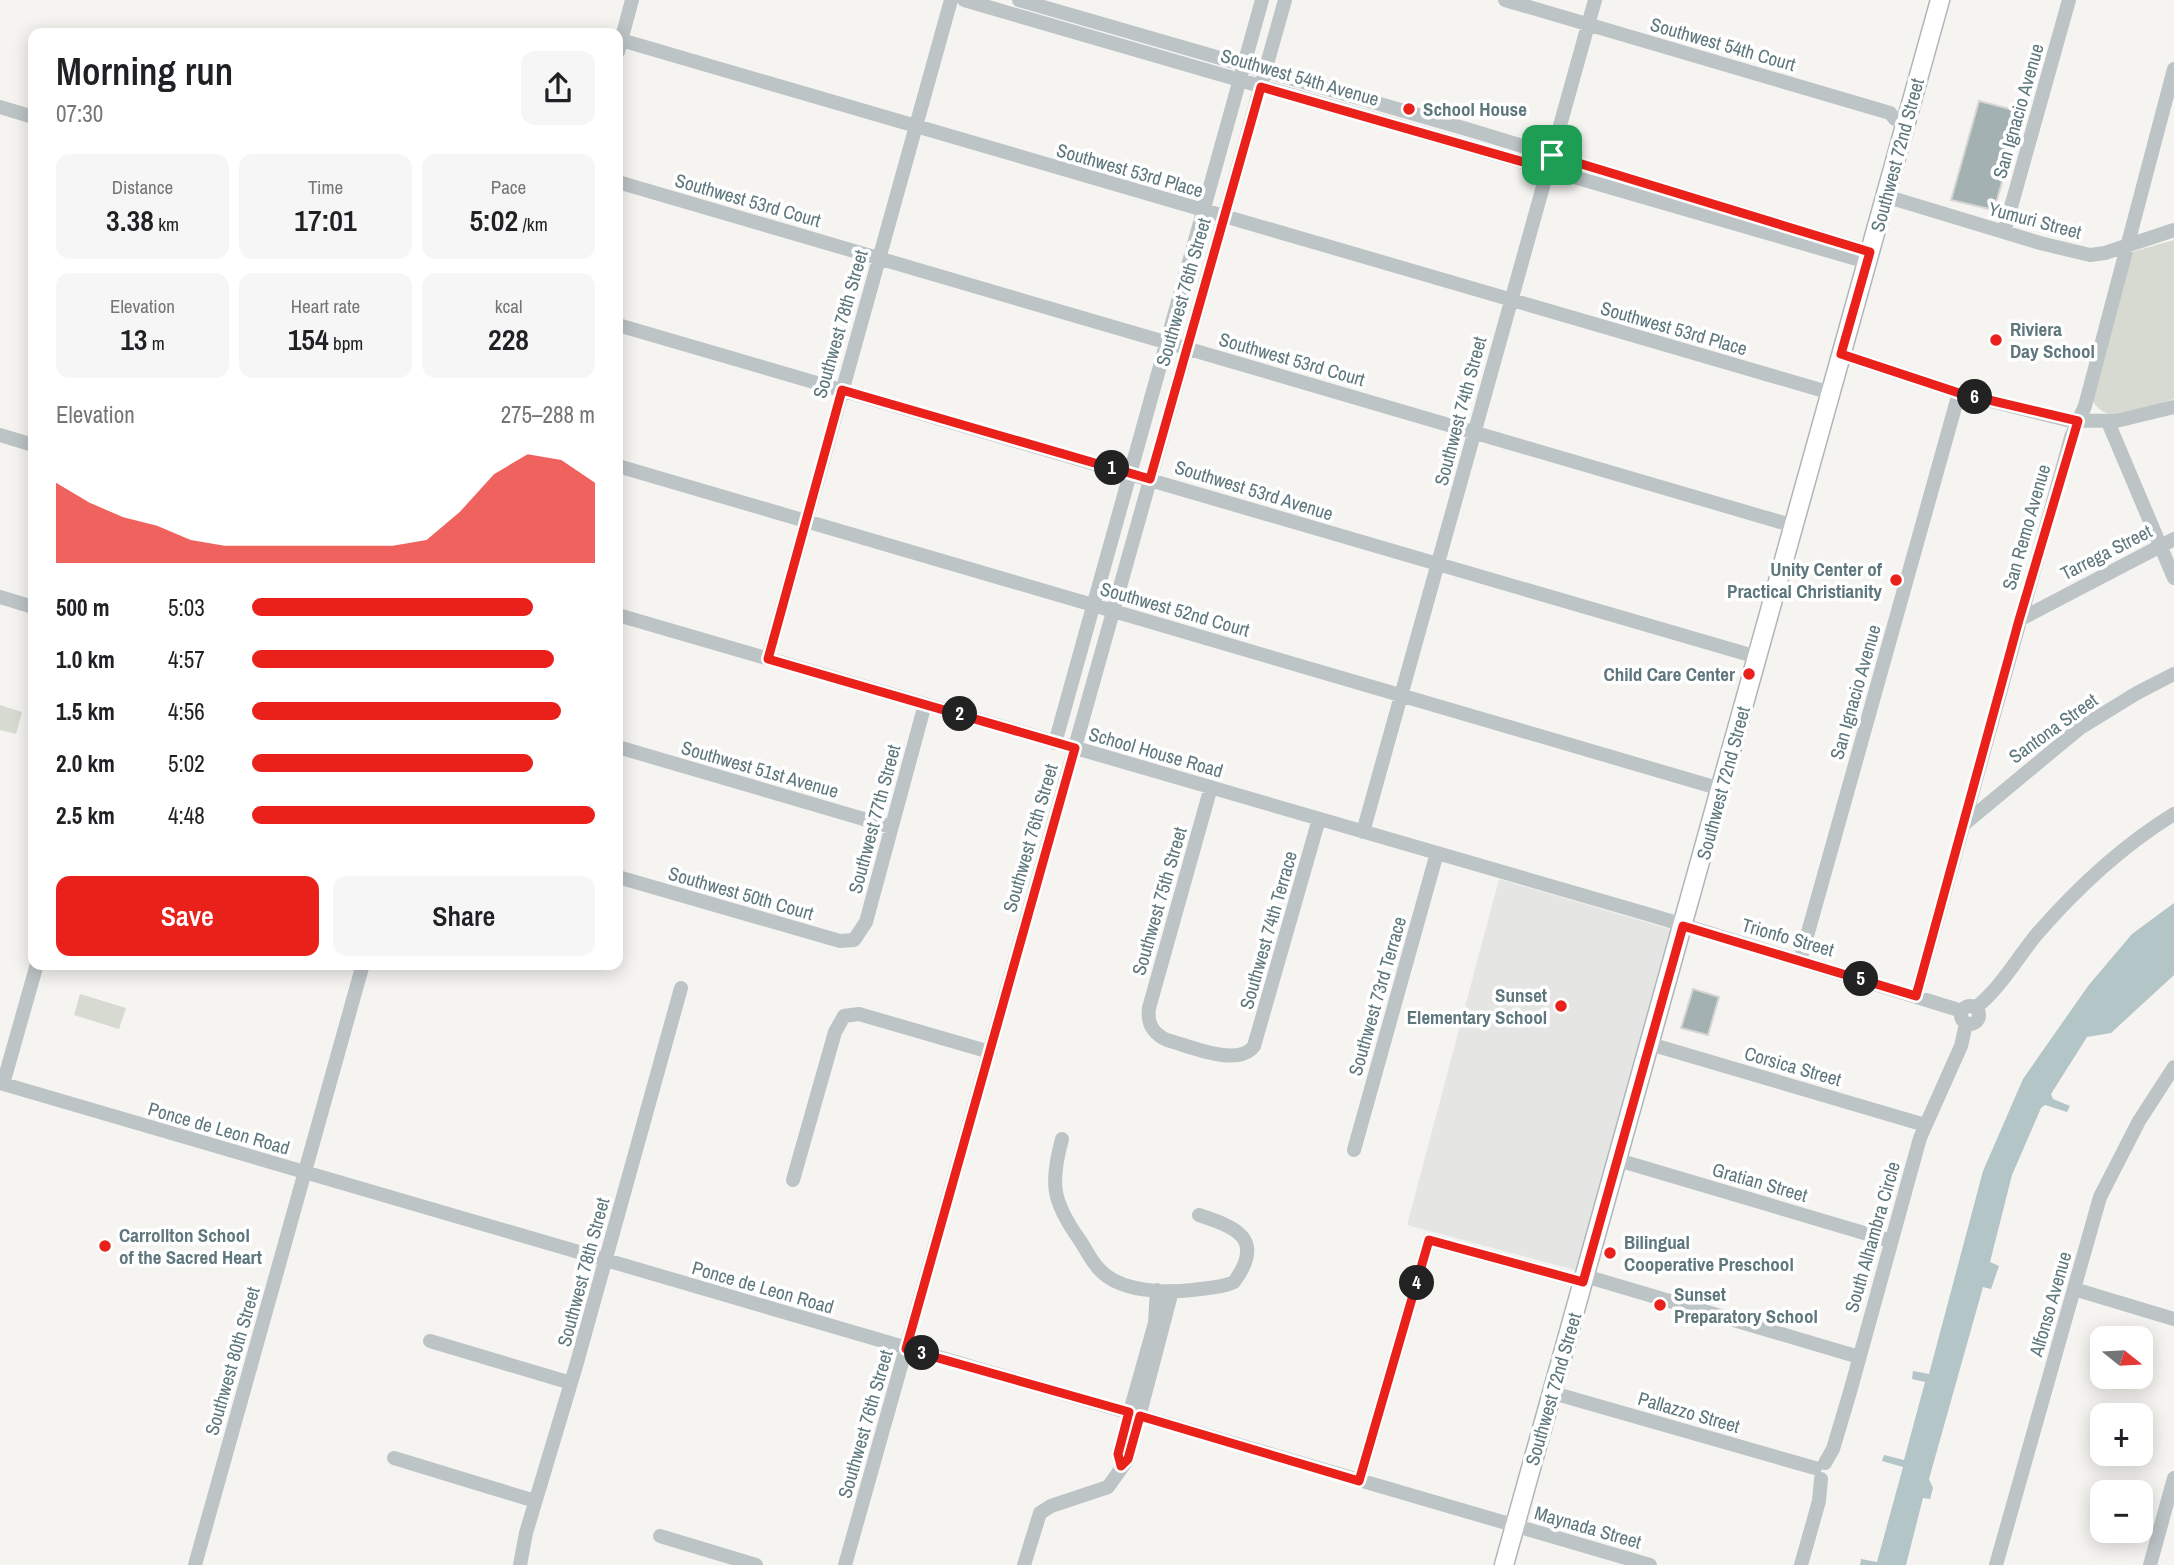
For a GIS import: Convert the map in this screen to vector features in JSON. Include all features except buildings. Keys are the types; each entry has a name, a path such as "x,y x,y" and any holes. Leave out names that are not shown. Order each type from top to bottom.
{"main road":[{"name":"Southwest 72nd Street","path":"1504,1565 1885,196 1901,115 1940,0"}],"street":[{"path":"623,32 632,0"},
{"name":"Southwest 78th Street","path":"768,659 951,0"},
{"name":"Southwest 54th Avenue","path":"964,0 1261,87 1550,162"},
{"name":"Southwest 54th Avenue","path":"1019,0 1265,71 1550,162 1868,257"},
{"name":"Southwest 76th Street","path":"845,1565 1285,0"},
{"name":"Southwest 54th Court","path":"1505,0 1901,115"},
{"name":"Southwest 74th Street","path":"1363,832 1595,0"},
{"name":"San Ignacio Avenue","path":"2004,232 2069,0"},
{"name":"Southwest 76th Street","path":"1055,743 1259,1"},
{"name":"Southwest 53rd Place","path":"623,47 915,127 1830,393"},
{"name":"San Remo Avenue","path":"1916,996 2019,620 2085,405 2174,69"},
{"path":"0,107 28,115"},
{"name":"Southwest 53rd Court","path":"623,183 1794,526"},
{"name":"Yumuri Street","path":"1885,196 2090,255 2174,230"},
{"path":"2134,214 2141,230 2153,237"},
{"name":"Southwest 53rd Avenue","path":"623,326 1757,657"},
{"path":"1841,354 1959,393 2078,421 2108,422 2174,407"},
{"name":"San Ignacio Avenue","path":"1800,961 1959,393"},
{"path":"2108,422 2167,542 2174,578"},
{"path":"0,435 28,443"},
{"name":"Southwest 52nd Court","path":"623,468 1721,789"},
{"name":"Tarrega Street","path":"2019,620 2167,542"},
{"path":"0,597 28,605"},
{"name":"School House Road","path":"623,616 1683,926"},
{"name":"Santona Street","path":"1963,825 2080,728 2174,674"},
{"name":"Southwest 77th Street","path":"854,940 866,922 925,704"},
{"name":"Southwest 51st Avenue","path":"623,748 891,827"},
{"name":"Southwest 75th Street","path":"1211,787 1149,1014 1151,1026 1158,1035 1167,1040 1233,1057 1250,1051"},
{"name":"South Alhambra Circle","path":"1801,1565 1819,1501 1821,1470 1833,1449 1925,1125 1963,1039 1967,1014 1993,991 2040,932 2088,881 2129,845 2174,814"},
{"name":"Southwest 74th Terrace","path":"1250,1051 1261,1028 1319,819"},
{"name":"Southwest 73rd Terrace","path":"1354,1150 1437,853"},
{"name":"Southwest 50th Court","path":"623,878 839,941 854,940"},
{"name":"Trionfo Street","path":"1683,926 1967,1014"},
{"path":"1,1084 35,970"},
{"name":"Southwest 80th Street","path":"195,1565 361,970"},
{"name":"Southwest 78th Street","path":"520,1565 535,1501 571,1383 681,988"},
{"path":"793,1180 835,1032 844,1016 859,1014 990,1052"},
{"name":"Corsica Street","path":"1650,1044 1925,1125"},
{"name":"Alfonso Avenue","path":"1996,1565 2106,1182 2139,1122 2174,1067"},
{"name":"Ponce de Leon Road","path":"1,1084 1515,1526"},
{"path":"1062,1139 1054,1172 1055,1193 1063,1218 1100,1270 1111,1279 1172,1291 1232,1284 1239,1276 1245,1258 1245,1244 1241,1233 1229,1225 1199,1215"},
{"name":"Gratian Street","path":"1618,1160 1891,1241"},
{"path":"1359,1481 1429,1240 1584,1279 1859,1357"},
{"path":"2074,1289 2174,1319"},
{"path":"1157,1290 1157,1331"},
{"path":"1024,1565 1040,1513 1051,1506 1108,1487 1116,1480 1121,1466 1128,1459 1143,1382 1157,1331 1172,1291"},
{"path":"430,1341 571,1383"},
{"name":"Pallazzo Street","path":"1553,1393 1821,1470"},
{"path":"394,1458 535,1501"},
{"path":"2150,1565 2174,1478"},
{"name":"Maynada Street","path":"1515,1526 1650,1565"},
{"path":"660,1536 756,1565"}],"shaded area":[{"path":"2174,240 2174,399 2130,414 2108,414 2099,409 2092,400 2132,252"},
{"path":"0,705 22,712 16,734 0,730"},
{"path":"1499,879 1673,930 1578,1271 1407,1225"},
{"path":"2174,903 2174,975 2111,1033 2087,1037 2051,1094 2053,1099 2070,1106 2067,1112 2045,1105 2041,1108 2012,1175 1990,1262 1999,1266 1991,1289 1983,1287 1929,1479 1933,1488 1930,1499 1923,1498 1906,1565 1860,1565 1861,1559 1877,1562 1903,1467 1882,1461 1884,1455 1904,1460 1925,1382 1912,1379 1913,1371 1929,1374 1983,1171 2023,1079 2088,986 2132,934"},
{"path":"80,994 126,1008 119,1029 74,1015"}],"place":[{"name":"School House","path":"1409,109"},
{"name":"Riviera Day School","path":"1996,340"},
{"name":"Unity Center of Practical Christianity","path":"1896,580"},
{"name":"Child Care Center","path":"1749,674"},
{"name":"Sunset Elementary School","path":"1561,1006"},
{"name":"Carrollton School of the Sacred Heart","path":"105,1246"},
{"name":"Bilingual Cooperative Preschool","path":"1610,1253"},
{"name":"Sunset Preparatory School","path":"1660,1305"}],"route":[{"path":"1261,87 1548,169 1552,155 1870,252 1841,354 1959,393 2056,418 2078,421 2071,437 2019,620 1916,996 1683,926 1583,1282 1429,1240 1359,1481 1140,1416 1128,1459 1121,1466 1118,1454 1129,1412 906,1349 1075,748 768,659 842,390 1150,479 1261,87"}]}
